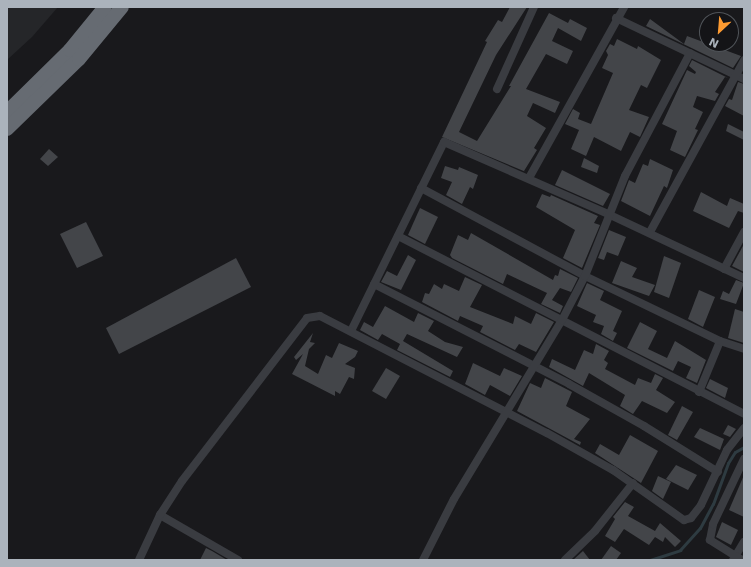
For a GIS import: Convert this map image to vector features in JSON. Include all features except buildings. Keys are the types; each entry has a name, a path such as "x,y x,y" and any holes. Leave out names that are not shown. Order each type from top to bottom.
{"highway":[{"path":"7,112 70,50 105,7"},
{"path":"7,129 79,59 122,7"}],"street":[{"path":"497,89 534,7"},
{"path":"529,178 616,18 624,7"},
{"path":"616,18 744,79"},
{"path":"423,560 454,498 536,367 562,320 585,276 608,214 690,53"},
{"path":"650,232 744,60"},
{"path":"351,331 444,142 650,232 744,278"},
{"path":"421,188 585,276 720,341 744,349"},
{"path":"724,269 744,232"},
{"path":"398,236 744,414"},
{"path":"374,284 536,367 644,426 718,472"},
{"path":"139,560 160,515 182,481 307,318 320,316 351,331 582,452 633,483 684,520 691,518 701,505 718,472 727,450 744,428"},
{"path":"699,392 720,341"},
{"path":"744,459 713,524 710,540 737,559 744,542"},
{"path":"565,560 595,531 633,483"},
{"path":"160,515 238,560"}],"shaded area":[{"path":"7,7 58,7 32,37 7,60"}],"waterway":[{"path":"650,560 680,550 700,528 713,504 728,463 735,452 744,447"}]}
